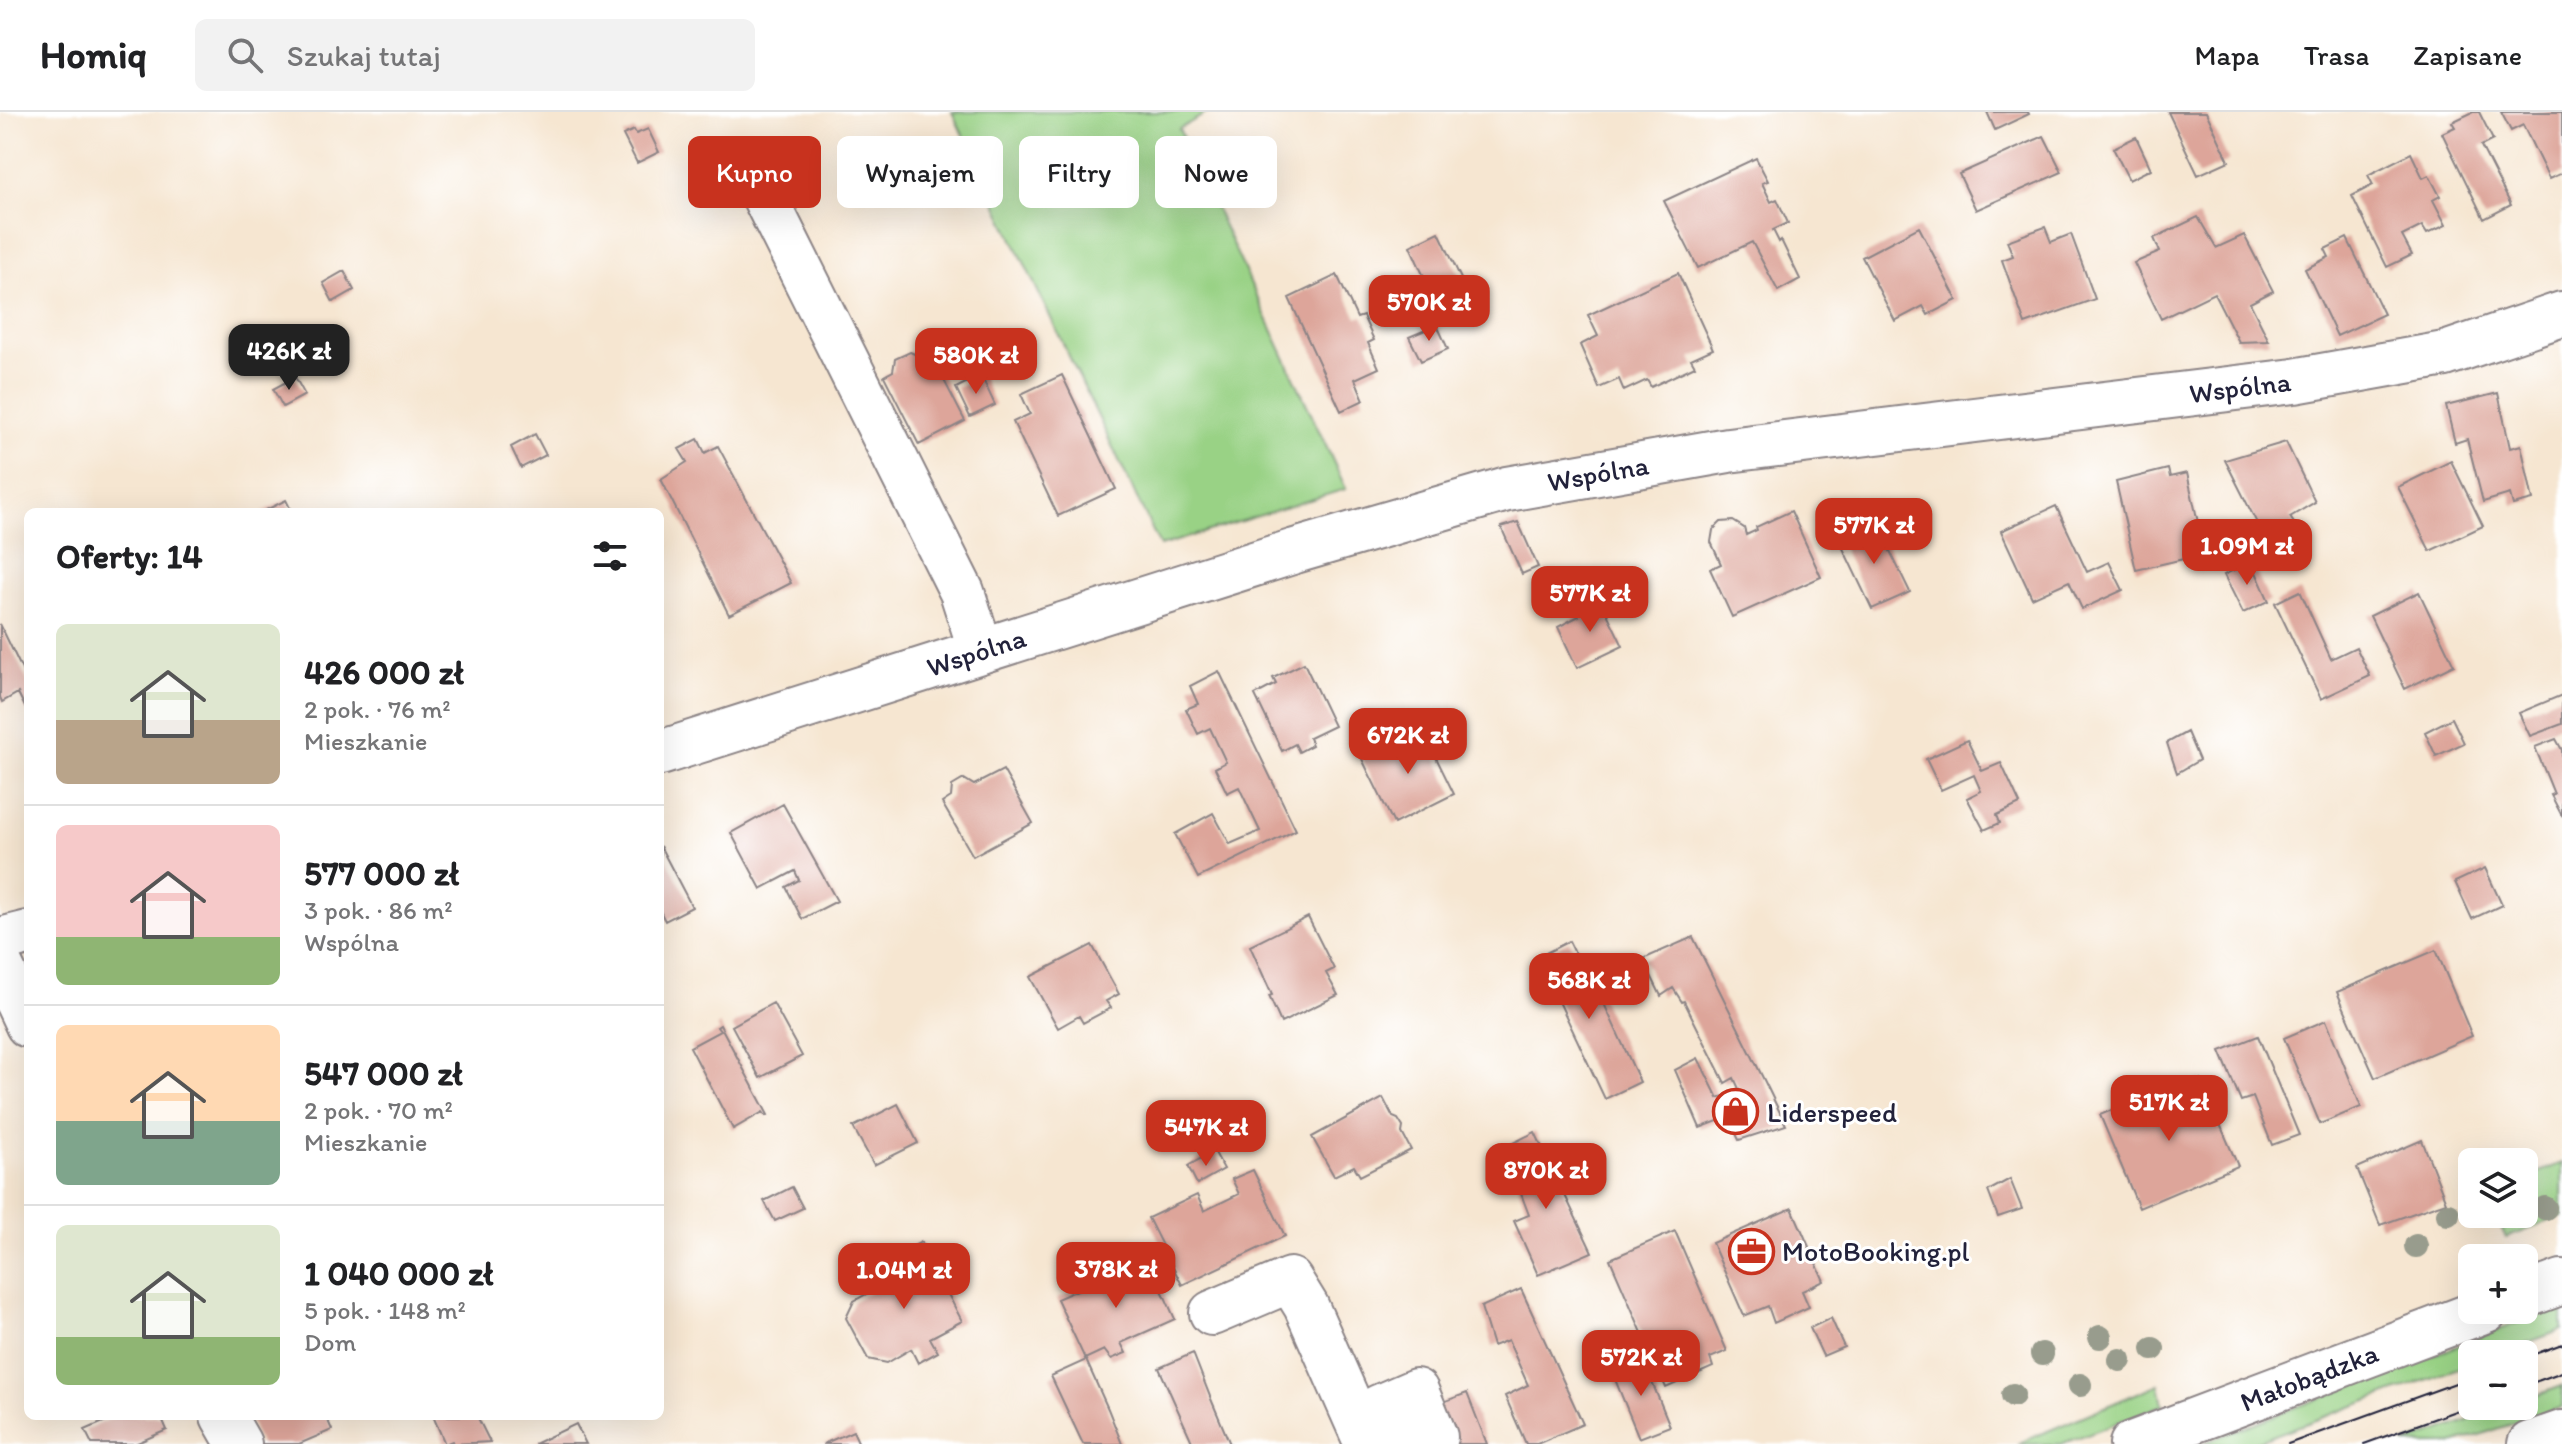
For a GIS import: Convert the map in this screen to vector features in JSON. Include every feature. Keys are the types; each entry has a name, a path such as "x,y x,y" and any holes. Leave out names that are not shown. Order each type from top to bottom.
{"street":[{"path":"770,208 962,592 981,651"},
{"name":"Wspólna","path":"664,752 1295,551 1507,489 1728,450 2294,381 2445,354 2562,314"},
{"path":"0,940 24,934"},
{"path":"0,965 24,1016"},
{"path":"1212,1313 1290,1280 1306,1306 1367,1444"},
{"path":"2538,1291 2562,1282"},
{"name":"Małobądzka","path":"2132,1444 2458,1321"},
{"path":"225,1420 239,1444"},
{"path":"2530,1444 2562,1433"}],"green space":[{"path":"952,112 1209,112 1179,129 1182,136 1155,136 1155,208 1216,208 1346,489 1160,546 998,208 1003,208 1003,136 964,136"},
{"path":"2562,1163 2562,1216 2538,1225 2538,1172"},
{"path":"2501,1228 2531,1228 2506,1238"},
{"path":"2562,1306 2562,1330 2534,1340 2473,1340 2515,1324 2538,1324 2538,1315"},
{"path":"2458,1346 2458,1368 2250,1444 2200,1444"},
{"path":"2159,1384 2163,1405 2061,1444 2017,1444"},
{"path":"2562,1386 2562,1407 2538,1415 2538,1395"},
{"path":"2470,1420 2524,1420 2453,1444 2404,1444"}],"building":[{"path":"1987,112 2028,112 2029,114 1995,130"},
{"path":"2168,112 2206,112 2229,161 2198,175"},
{"path":"2479,112 2493,140 2481,146 2511,205 2484,219 2442,133 2455,127 2452,122"},
{"path":"2501,112 2562,112 2562,173 2549,179 2523,125 2511,131"},
{"path":"648,129 659,152 637,163 623,135"},
{"path":"2044,136 2062,172 1976,210 1959,174"},
{"path":"2136,137 2151,169 2129,180 2113,148"},
{"path":"2411,153 2423,178 2429,175 2440,196 2433,200 2446,225 2427,234 2422,226 2402,236 2412,255 2387,267 2352,196 2373,185 2368,175"},
{"path":"1756,158 1768,181 1762,183 1771,202 1777,199 1788,223 1773,230 1800,279 1778,291 1752,242 1698,268 1664,201"},
{"path":"2198,217 2216,248 2244,235 2273,291 2250,303 2269,341 2239,342 2214,293 2161,319 2134,263 2160,252 2154,238"},
{"path":"1919,227 1957,300 1928,315 1923,306 1895,321 1862,257"},
{"path":"2045,227 2051,242 2071,234 2095,299 2025,324 2002,260 2013,256 2007,241"},
{"path":"1439,232 1470,298 1440,312 1410,246"},
{"path":"2347,238 2384,314 2337,336 2305,269 2329,257 2325,249"},
{"path":"344,271 354,290 333,302 323,283"},
{"path":"1678,273 1713,349 1691,359 1695,366 1651,387 1647,380 1624,391 1619,379 1599,388 1580,345 1598,336 1588,315"},
{"path":"1337,275 1357,318 1363,316 1374,340 1368,343 1379,368 1355,379 1364,400 1341,411 1289,298"},
{"path":"1437,325 1448,349 1421,361 1409,337"},
{"path":"910,352 921,357 930,353 965,421 919,445 884,376 893,371 895,359"},
{"path":"981,375 995,405 970,417 956,388"},
{"path":"1062,375 1116,489 1058,516 1013,422 1030,414 1021,394"},
{"path":"295,377 305,395 283,407 273,389"},
{"path":"2498,393 2510,448 2521,445 2533,500 2513,505 2510,494 2483,502 2467,439 2455,443 2446,406"},
{"path":"535,434 546,455 521,468 511,447"},
{"path":"698,439 705,453 718,446 791,583 729,615 661,479 687,462 679,449"},
{"path":"2286,442 2315,502 2290,517 2299,531 2274,545 2271,541 2267,543 2225,460"},
{"path":"2451,461 2483,526 2430,551 2398,487"},
{"path":"2168,469 2170,477 2187,473 2205,554 2136,570 2116,482"},
{"path":"286,500 290,508 270,508"},
{"path":"2056,506 2087,572 2109,562 2123,590 2082,609 2069,581 2032,598 2001,531"},
{"path":"1791,511 1821,577 1732,617 1710,569 1721,564 1711,542 1713,530 1721,522 1733,521 1744,528 1746,535"},
{"path":"1873,516 1910,592 1872,609 1839,540 1874,524 1870,518"},
{"path":"1518,522 1538,567 1522,574 1501,527"},
{"path":"2251,561 2269,601 2243,613 2224,575"},
{"path":"2300,591 2331,659 2356,647 2370,676 2321,699 2275,603"},
{"path":"2419,592 2454,665 2405,689 2370,616"},
{"path":"1600,599 1623,646 1577,668 1558,627 1579,616 1576,610"},
{"path":"0,624 24,674 24,705 18,693 2,702"},
{"path":"1304,663 1334,726 1309,738 1312,745 1299,752 1295,744 1282,751 1255,695 1276,684 1273,678"},
{"path":"1219,671 1296,830 1198,878 1175,834 1213,813 1230,844 1260,831 1239,787 1227,793 1215,768 1226,762 1210,728 1198,734 1186,709 1198,704 1190,686"},
{"path":"2562,695 2562,724 2530,736 2519,713"},
{"path":"2452,718 2464,743 2436,756 2425,732"},
{"path":"1421,727 1454,794 1394,824 1361,757"},
{"path":"2187,732 2199,760 2177,773 2167,743"},
{"path":"2556,739 2562,750 2562,816 2551,795 2554,794 2535,747"},
{"path":"1967,740 1982,771 2001,763 2020,804 1997,815 2000,823 1984,830 1967,798 1981,791 1974,775 1941,790 1926,759"},
{"path":"1003,770 1033,823 973,856 942,803 951,797 952,786 964,779 974,785"},
{"path":"783,804 837,901 802,919 786,887 799,880 795,871 761,889 731,833"},
{"path":"664,854 692,907 664,919"},
{"path":"2485,868 2502,905 2472,919 2455,882"},
{"path":"1308,917 1334,969 1326,973 1338,995 1281,1023 1250,946"},
{"path":"1693,937 1786,1125 1739,1140 1728,1117 1700,1128 1675,1070 1698,1058 1718,1098 1740,1091 1734,1078 1725,1083 1684,1001 1673,988 1661,996 1643,959"},
{"path":"1569,941 1591,986 1595,984 1640,1082 1605,1099 1538,957"},
{"path":"1092,945 1119,994 1106,1001 1111,1008 1083,1023 1079,1016 1058,1028 1030,977"},
{"path":"2436,950 2472,1036 2375,1078 2337,992"},
{"path":"773,1003 802,1056 760,1078 732,1026"},
{"path":"2326,1020 2361,1107 2320,1124 2284,1038"},
{"path":"720,1025 768,1115 763,1112 733,1129 690,1047 720,1031 717,1027"},
{"path":"2258,1036 2299,1135 2272,1145 2253,1097 2241,1101 2220,1051"},
{"path":"2201,1080 2238,1166 2139,1208 2100,1115 2151,1093 2155,1100"},
{"path":"1383,1098 1393,1117 1403,1127 1402,1133 1411,1150 1360,1176 1354,1166 1334,1176 1312,1137"},
{"path":"898,1104 918,1143 874,1165 853,1127"},
{"path":"1535,1132 1592,1252 1538,1275 1514,1221 1529,1215 1517,1183 1525,1179 1509,1145"},
{"path":"2422,1140 2446,1202 2380,1225 2357,1168"},
{"path":"1214,1151 1224,1169 1197,1184 1188,1166"},
{"path":"1253,1170 1285,1236 1182,1285 1148,1218 1197,1195 1204,1211 1239,1194 1232,1179"},
{"path":"2010,1179 2022,1209 1998,1217 1988,1191"},
{"path":"792,1187 803,1208 775,1221 764,1201"},
{"path":"1792,1208 1824,1281 1802,1291 1809,1307 1774,1323 1768,1306 1744,1316 1712,1243"},
{"path":"1675,1231 1727,1351 1710,1358 1713,1367 1666,1388 1610,1259"},
{"path":"921,1242 962,1321 930,1338 938,1352 918,1363 911,1349 887,1363 868,1359 846,1318 854,1301 902,1274 893,1257"},
{"path":"1148,1259 1175,1319 1121,1343 1126,1353 1111,1359 1104,1350 1085,1359 1057,1299"},
{"path":"1521,1289 1583,1424 1537,1444 1526,1444 1505,1396 1528,1385 1508,1340 1493,1346 1481,1307"},
{"path":"1831,1318 1844,1347 1823,1356 1810,1328"},
{"path":"1193,1353 1230,1444 1193,1444 1159,1368"},
{"path":"1642,1358 1670,1426 1639,1438 1612,1372"},
{"path":"1086,1360 1122,1444 1083,1444 1051,1376"},
{"path":"1467,1393 1487,1444 1417,1444 1443,1402"},
{"path":"108,1420 163,1420 167,1430 135,1444 92,1444 85,1430"},
{"path":"250,1420 328,1420 332,1430 299,1444 260,1444"},
{"path":"435,1420 479,1420 490,1442 453,1444 452,1441 445,1444"},
{"path":"576,1424 586,1444 534,1444"},
{"path":"853,1431 859,1444 823,1444"}],"tram line":[{"path":"2538,1353 2562,1344"},
{"path":"2538,1381 2562,1372"},
{"path":"2288,1444 2458,1382"},
{"path":"2364,1444 2458,1410"}],"place":[{"name":"Liderspeed","path":"1736,1112"},
{"name":"MotoBooking.pl","path":"1751,1251"}]}
